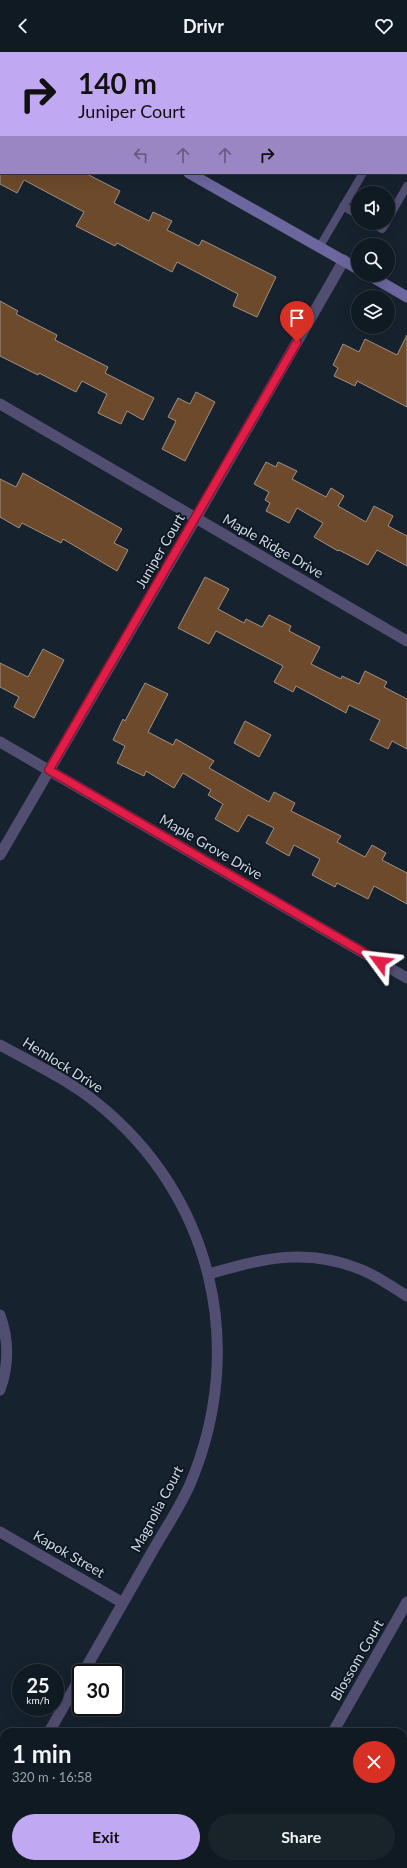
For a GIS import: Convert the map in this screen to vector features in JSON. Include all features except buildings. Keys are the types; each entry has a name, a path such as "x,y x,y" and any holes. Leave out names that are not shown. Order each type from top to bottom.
{"main road":[{"path":"192,174 351,264"},
{"path":"381,282 407,297"}],"street":[{"name":"Juniper Court","path":"0,855 344,260"},
{"name":"Maple Ridge Drive","path":"0,404 407,641"},
{"name":"Maple Grove Drive","path":"0,742 407,978"},
{"name":"Hemlock Drive","path":"0,1045 78,1089 119,1123 142,1148 167,1180 188,1215 209,1274"},
{"path":"209,1274 279,1256 309,1257 342,1263 363,1270 407,1296"},
{"name":"Magnolia Court","path":"88,1664 184,1496 203,1451 217,1381 218,1337 216,1313 209,1274"},
{"path":"0,1315 7,1341 5,1374 0,1390"},
{"name":"Kapok Street","path":"0,1532 123,1603"},
{"name":"Blossom Court","path":"335,1728 407,1602"},
{"path":"51,1728 72,1692"}],"lane":[{"path":"320,246 362,174"},
{"path":"395,207 407,186"},
{"path":"343,206 351,211"}],"route":[{"path":"297,342 49,770 380,962"}]}
